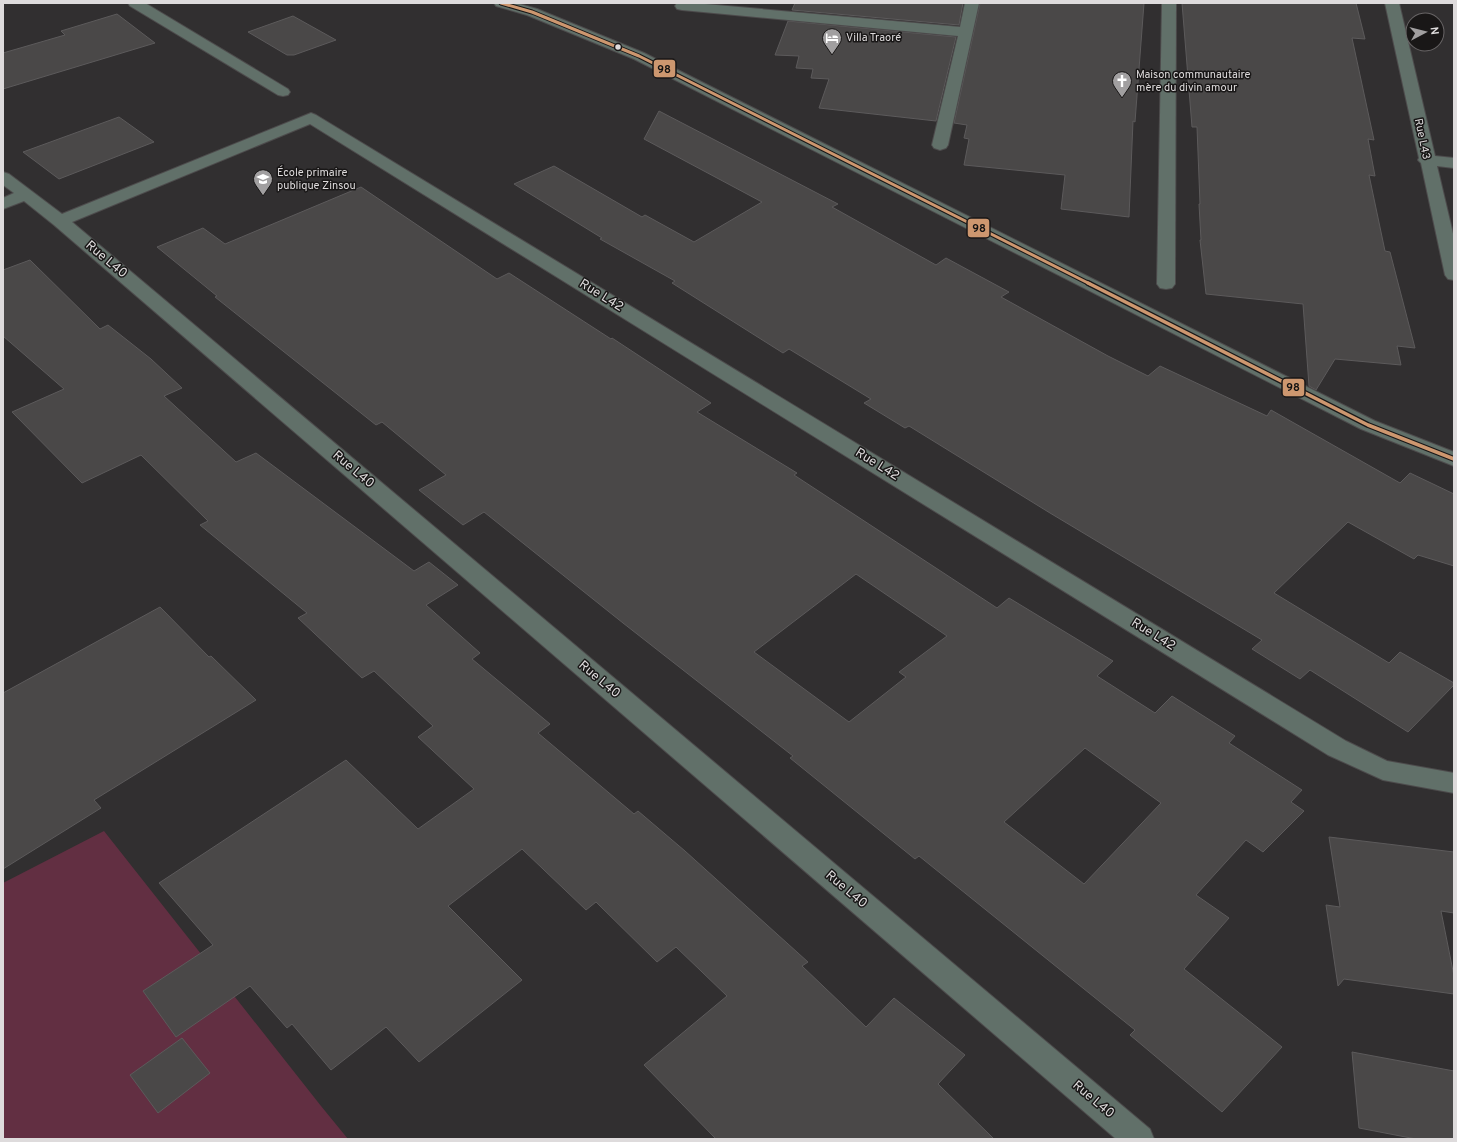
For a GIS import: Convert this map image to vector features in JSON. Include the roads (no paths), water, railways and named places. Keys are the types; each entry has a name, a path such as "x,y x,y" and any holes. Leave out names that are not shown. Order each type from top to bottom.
{"street":[{"path":"135,3 283,92"},
{"path":"501,3 532,12 639,56 1368,425 1454,459"},
{"path":"940,145 972,3"},
{"path":"1166,284 1169,3"},
{"name":"Rue L43","path":"1392,3 1426,160 1454,275"},
{"path":"682,6 965,32"},
{"name":"Rue L42","path":"60,221 311,118 1338,748 1383,770 1454,782"},
{"path":"1426,160 1454,162"},
{"name":"Rue L40","path":"3,177 60,221 1139,1139"},
{"path":"3,204 25,194"}],"place":[{"name":"Villa Traoré","path":"832,55"},
{"name":"Maison communautaire mère du divin amour","path":"1122,98"},
{"name":"École primaire publique Zinsou","path":"263,196"}]}
